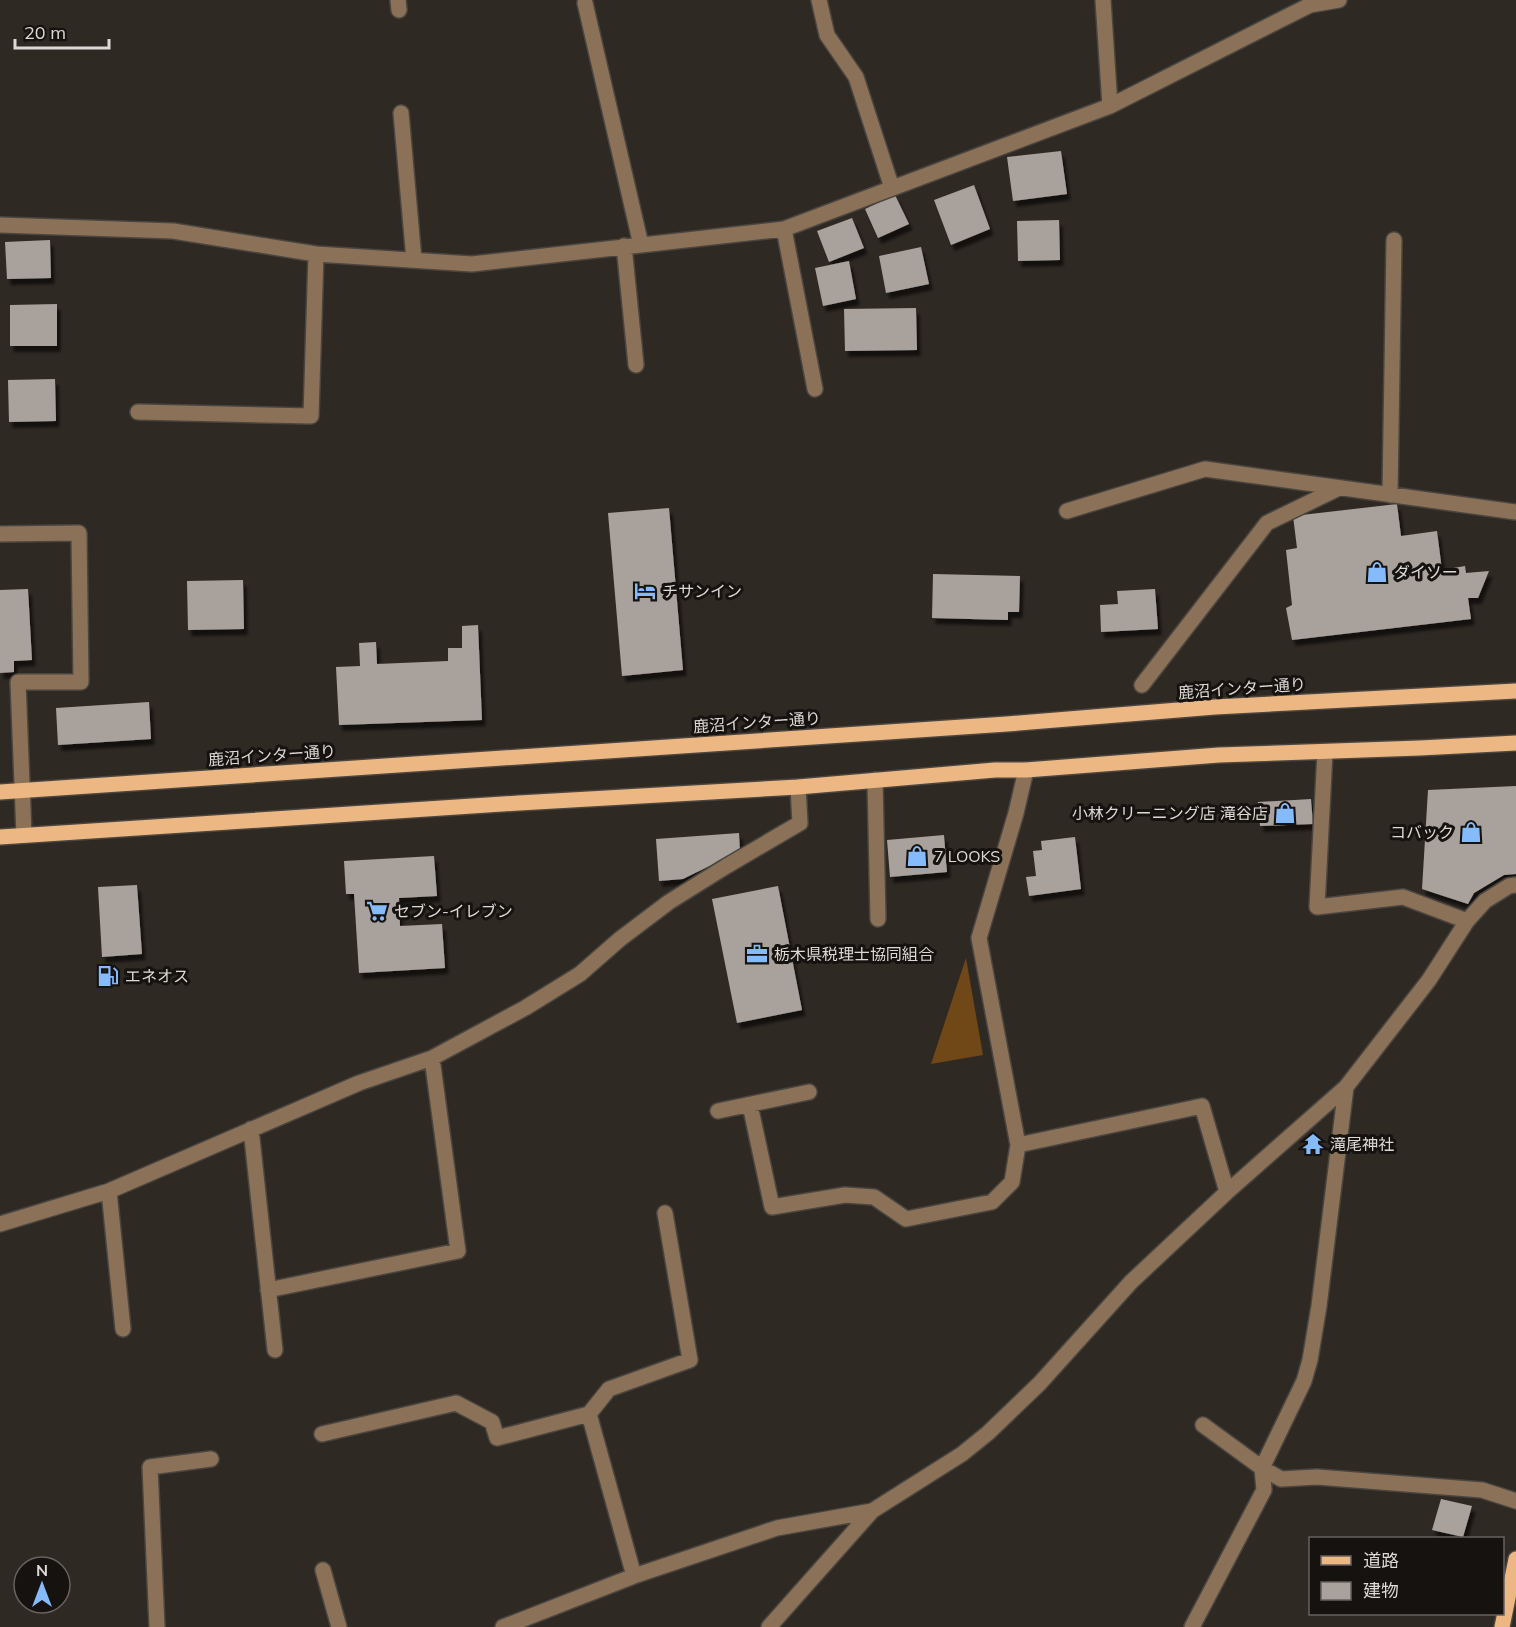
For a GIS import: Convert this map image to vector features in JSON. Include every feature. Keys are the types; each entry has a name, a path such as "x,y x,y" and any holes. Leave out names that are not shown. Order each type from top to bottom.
{"main road":[{"name":"鹿沼インター通り","path":"0,792 1007,724 1215,707 1516,691"},
{"path":"0,837 798,787 995,770 1026,770 1219,755 1516,743"},
{"path":"1502,1627 1516,1559"}],"street":[{"path":"819,0 827,35 856,77 892,188"},
{"path":"1103,0 1110,106"},
{"path":"0,225 172,231 316,254 472,264 784,229 1110,106 1310,5 1339,0"},
{"path":"585,3 641,244"},
{"path":"401,113 414,260"},
{"path":"784,229 814,388"},
{"path":"1390,495 1394,240"},
{"path":"624,246 636,365"},
{"path":"138,412 311,416 316,254"},
{"path":"1067,512 1205,469 1516,512"},
{"path":"1142,685 1267,523 1339,488"},
{"path":"0,534 79,533 81,682 18,682 24,835"},
{"path":"1325,752 1317,907 1403,897 1467,921"},
{"path":"750,1105 772,1207 845,1195 874,1197 906,1218 992,1202 1012,1182 1018,1145 979,938 1016,813 1026,770"},
{"path":"875,780 878,919"},
{"path":"0,1224 109,1191 359,1083 432,1058 525,1008 580,974 620,939 669,902 800,823 798,787"},
{"path":"770,1627 872,1511 962,1454 988,1433 1040,1383 1131,1282 1227,1192 1346,1087 1429,980 1467,921 1485,901 1509,886 1516,885"},
{"path":"268,1290 458,1251 432,1058"},
{"path":"1192,1627 1264,1490 1262,1468 1304,1380 1310,1360 1319,1306 1346,1087"},
{"path":"718,1111 809,1092"},
{"path":"1018,1145 1202,1106 1227,1192"},
{"path":"251,1129 275,1350"},
{"path":"109,1191 123,1329"},
{"path":"322,1434 456,1403 492,1422 497,1438 589,1414 609,1389 690,1360 665,1213"},
{"path":"589,1414 634,1576"},
{"path":"1203,1425 1281,1479 1329,1478 1482,1490 1516,1501"},
{"path":"157,1627 150,1467 211,1459"},
{"path":"502,1627 634,1576 777,1528 872,1511"},
{"path":"323,1570 339,1627"}],"shaded area":[{"path":"966,958 983,1055 931,1064"}],"building":[{"path":"1061,151 1067,194 1013,201 1007,157"},
{"path":"974,185 990,229 951,245 934,200"},
{"path":"895,195 909,224 878,238 865,209"},
{"path":"852,218 864,248 829,262 817,231"},
{"path":"1059,220 1060,260 1018,261 1017,221"},
{"path":"50,240 51,278 7,279 5,242"},
{"path":"921,247 929,284 886,293 879,256"},
{"path":"849,261 856,299 823,306 815,268"},
{"path":"57,304 57,346 10,346 10,305"},
{"path":"916,308 917,350 845,351 844,309"},
{"path":"55,379 56,421 9,422 8,380"},
{"name":"ダイソー","path":"1397,504 1401,536 1437,531 1442,570 1465,566 1466,573 1489,571 1478,598 1468,598 1471,619 1292,640 1286,608 1292,605 1286,550 1297,548 1293,516"},
{"name":"チサンイン","path":"669,508 683,670 622,676 608,513"},
{"path":"933,574 1020,576 1019,612 1008,612 1008,620 932,618"},
{"path":"243,580 244,629 188,630 187,581"},
{"path":"28,589 32,660 14,661 14,672 0,673 0,590"},
{"path":"1155,589 1158,629 1101,632 1100,605 1118,604 1117,591"},
{"path":"478,625 482,720 339,725 336,667 360,666 359,643 376,642 377,664 448,661 448,648 462,648 462,626"},
{"path":"149,702 151,739 58,745 56,708"},
{"name":"コバック","path":"1516,786 1516,874 1504,875 1474,893 1468,904 1422,889 1428,790"},
{"name":"小林クリーニング店 滝谷店","path":"1311,799 1313,824 1260,826 1258,802"},
{"path":"739,833 740,851 683,879 659,881 656,839"},
{"name":"7 LOOKS","path":"944,835 947,872 890,877 887,840"},
{"path":"1075,837 1081,889 1029,896 1026,877 1036,876 1033,851 1042,850 1041,841"},
{"name":"セブン-イレブン","path":"434,856 437,896 399,898 400,926 442,924 445,968 359,973 354,894 346,894 344,861"},
{"path":"137,885 142,954 102,957 98,887"},
{"name":"栃木県税理士協同組合","path":"778,886 802,1010 737,1023 712,899"},
{"path":"1441,1499 1472,1506 1463,1537 1432,1530"}],"place":[{"name":"ダイソー","path":"1377,572"},
{"name":"チサンイン","path":"645,591"},
{"name":"小林クリーニング店 滝谷店","path":"1285,813"},
{"name":"コバック","path":"1471,832"},
{"name":"7 LOOKS","path":"917,856"},
{"name":"セブン-イレブン","path":"377,911"},
{"name":"栃木県税理士協同組合","path":"757,954"},
{"name":"エネオス","path":"108,976"},
{"name":"滝尾神社","path":"1313,1144"}]}
